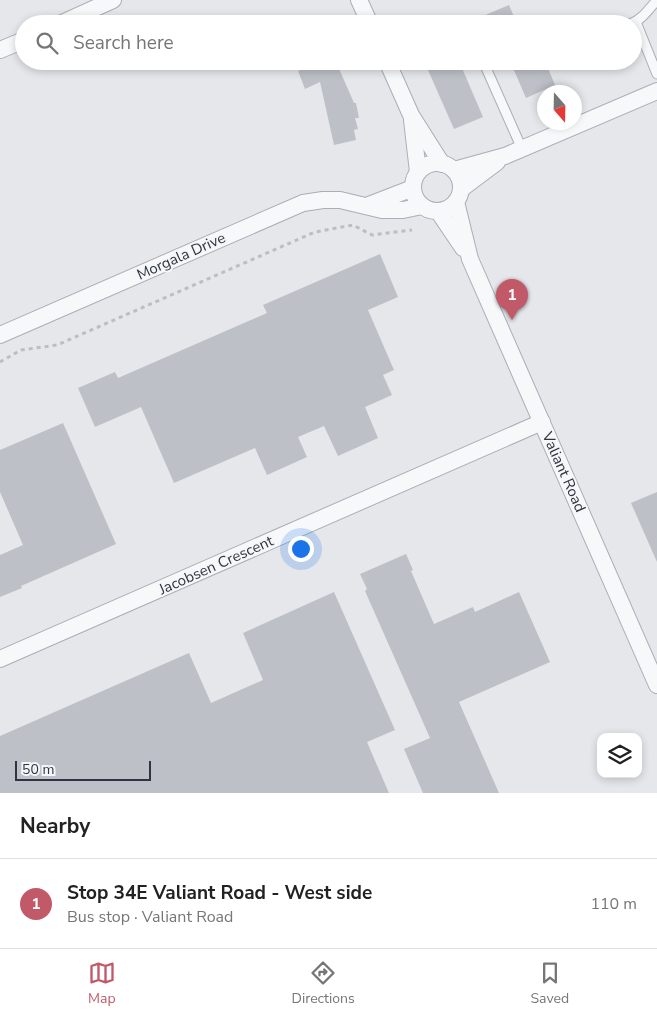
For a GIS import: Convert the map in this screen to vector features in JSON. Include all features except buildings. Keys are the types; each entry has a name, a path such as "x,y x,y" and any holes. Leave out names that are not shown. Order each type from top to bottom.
{"street":[{"path":"80,15 112,0"},
{"path":"359,0 366,15"},
{"path":"0,50 15,44"},
{"path":"391,70 411,115 448,167 460,180 459,196"},
{"path":"367,206 416,180 426,166 434,164 448,167 505,156 657,91"},
{"path":"411,115 416,180 415,196 430,209 446,210 459,196 505,156"},
{"name":"Valiant Road","path":"459,196 470,259 657,685"},
{"name":"Morgala Drive","path":"0,335 303,203 340,200 382,210 430,209"},
{"name":"Valiant Road","path":"430,209 470,259"},
{"name":"Jacobsen Crescent","path":"0,659 542,422"}],"lane":[{"path":"641,15 657,0"},
{"path":"642,42 657,74"},
{"path":"487,70 522,149"}],"path":[{"path":"0,362 21,350 57,345 315,232 353,225 372,235 412,230"}],"place":[{"name":"Stop 34E Valiant Road - West side","path":"512,320"}]}
